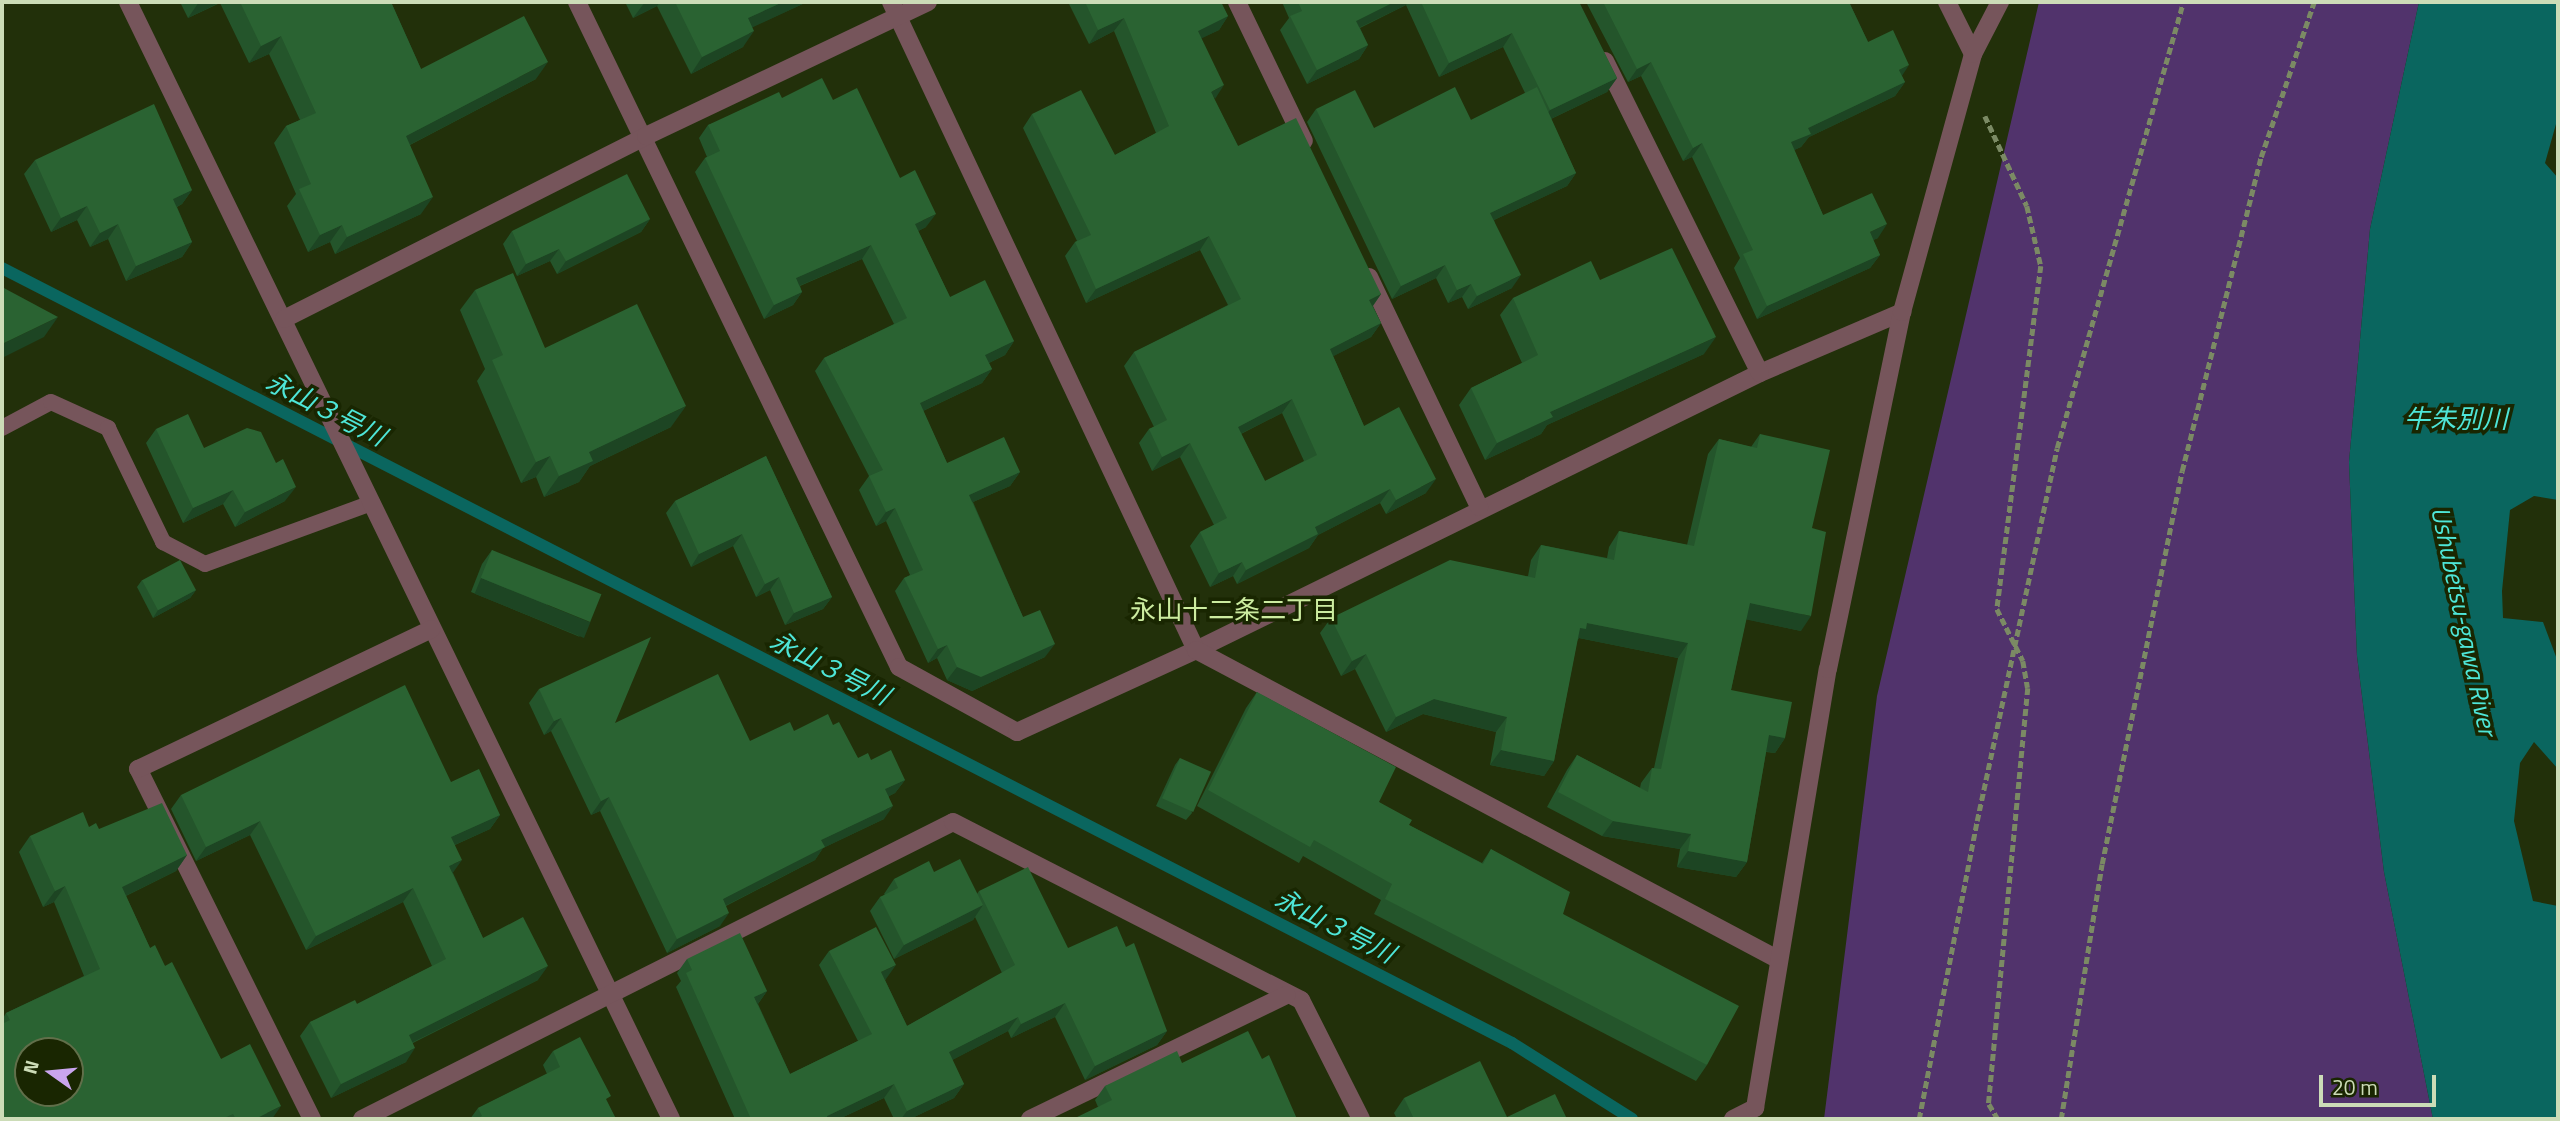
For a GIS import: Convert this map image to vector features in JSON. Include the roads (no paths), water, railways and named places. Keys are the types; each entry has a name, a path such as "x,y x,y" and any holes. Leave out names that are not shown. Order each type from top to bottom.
{"street":[{"path":"128,2 671,1119"},
{"path":"577,2 646,136 899,667 1017,732 1196,650 1479,507 1760,373 1902,312"},
{"path":"284,320 894,9 928,2"},
{"path":"1237,2 1314,162"},
{"path":"1947,2 1973,54"},
{"path":"1733,1119 1755,1108 1828,669 1902,312 1973,54 2000,2"},
{"path":"894,9 1196,650 1779,960"},
{"path":"1594,39 1760,373"},
{"path":"1361,261 1479,507"},
{"path":"312,1119 138,769 431,629"},
{"path":"362,1119 953,822 1301,1000 1361,1119"},
{"path":"1030,1119 1287,995"}],"lane":[{"path":"2,428 51,402 108,428 163,542 205,564 372,503"}],"water":[{"name":"牛朱別川","path":"2419,2 2558,2 2558,117 2545,163 2558,178 2558,500 2534,496 2510,510 2502,591 2503,618 2543,622 2558,662 2558,769 2534,742 2520,763 2514,821 2533,901 2558,906 2558,1119 2433,1119 2384,872 2357,656 2349,462 2370,229"}],"waterway":[{"name":"永山３号川","path":"2,268 1512,1043 1632,1119"}],"district":[{"name":"永山十二条二丁目","path":"1234,610"}],"water label":[{"name":"Ushubetsu-gawa River","path":"2464,621"}]}
